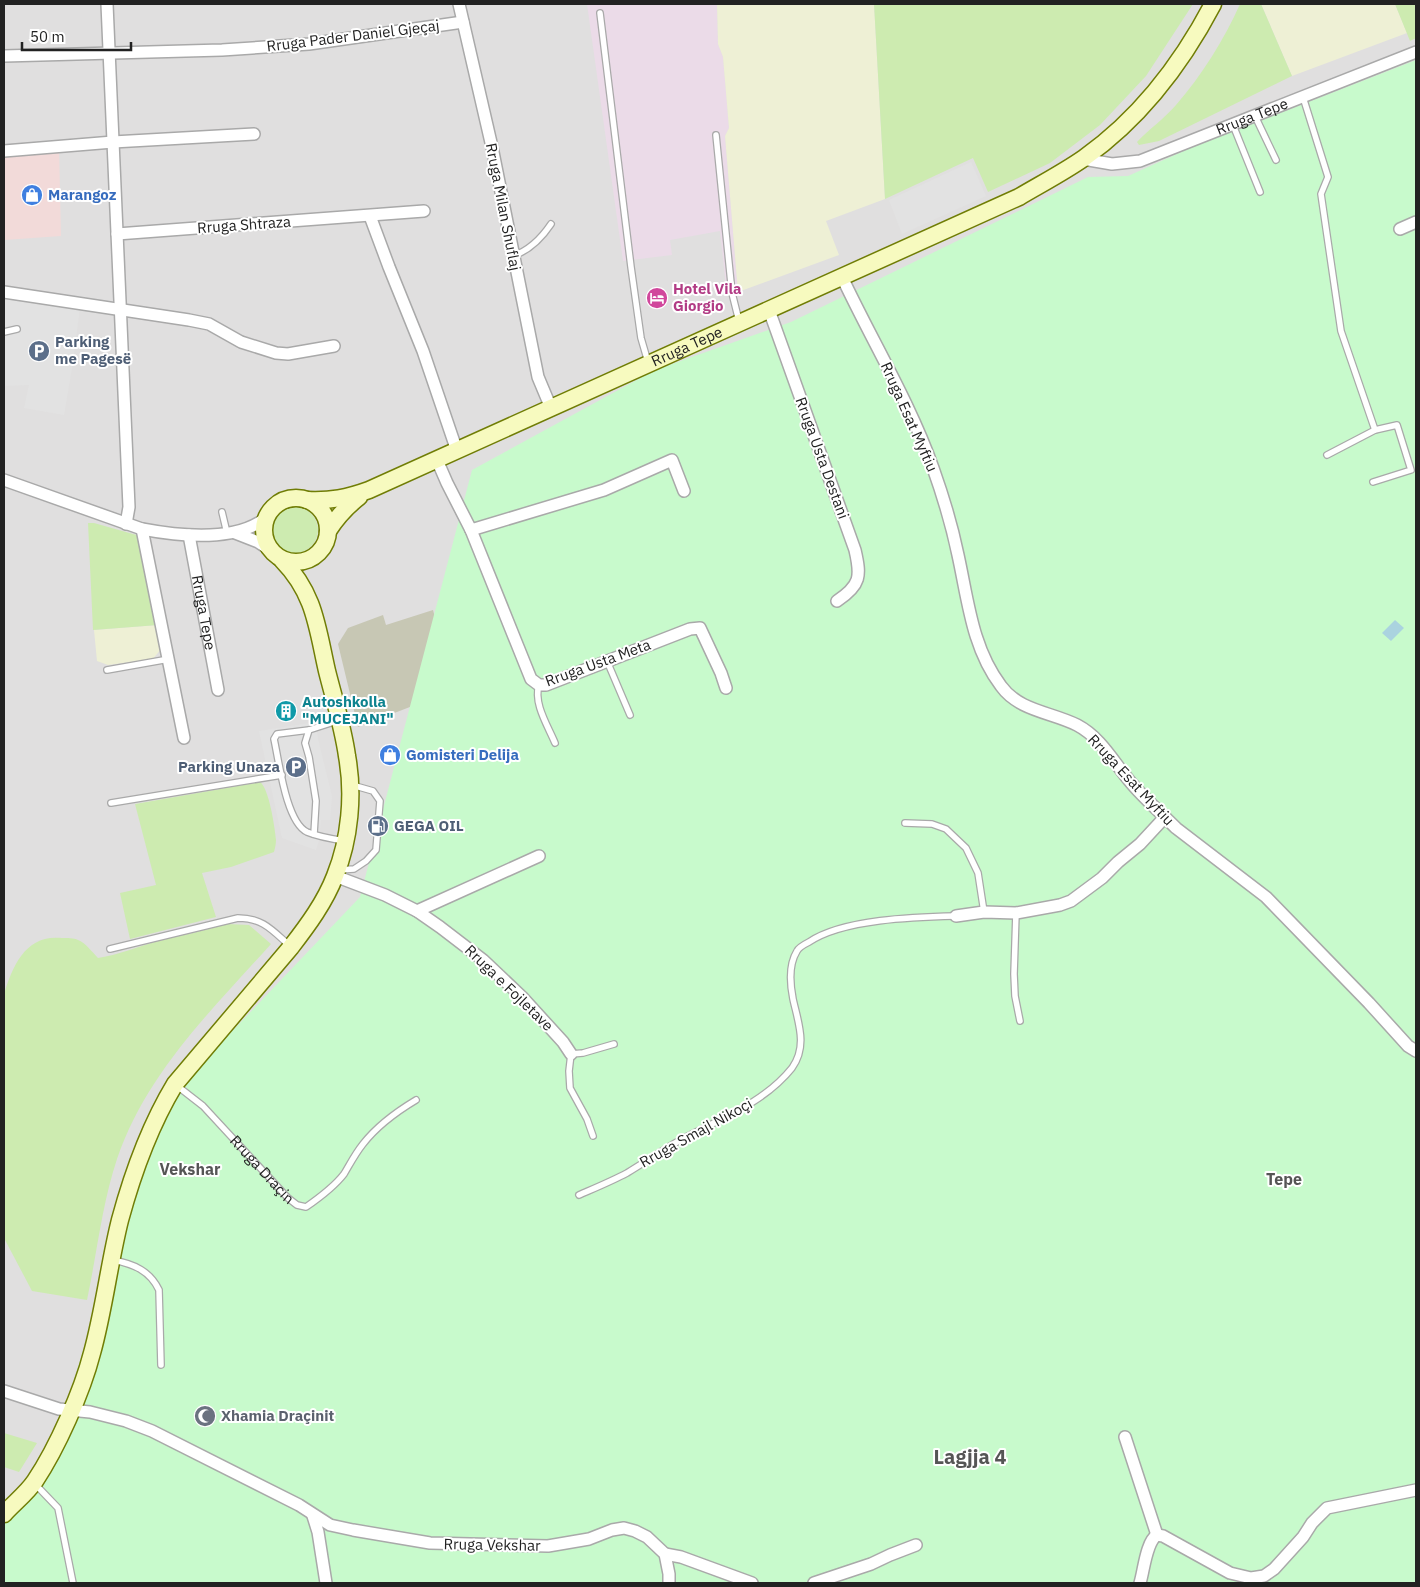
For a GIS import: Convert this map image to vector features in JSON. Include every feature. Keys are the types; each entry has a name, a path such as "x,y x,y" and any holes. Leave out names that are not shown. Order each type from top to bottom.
{"main road":[{"name":"Rruga Tepe","path":"267,517 273,507 295,498 329,501 369,490 1020,197 1083,159 1131,117 1166,77 1198,31 1213,4"},
{"name":"Rruga Tepe","path":"276,555 291,562 301,562 310,559 317,554 337,516 369,490"},
{"path":"307,500 322,512 328,531"},
{"path":"267,517 264,528 265,540 276,555 294,572 310,598"},
{"path":"4,1514 34,1483 46,1463 79,1392 92,1354 111,1260 128,1193 147,1137 160,1108 175,1084 291,947 327,894 336,873 349,818 350,784 348,756 310,598 312,565 317,554"}],"street":[{"path":"107,4 129,507 126,524"},
{"name":"Rruga Milan Shuflaj","path":"459,4 492,147 538,377 551,408"},
{"name":"Rruga Pader Daniel Gjeçaj","path":"4,56 212,50 309,44 463,22"},
{"name":"Rruga Tepe","path":"1083,159 1112,164 1140,161 1416,52"},
{"path":"4,151 113,142 254,134"},
{"name":"Rruga Shtraza","path":"117,234 424,211"},
{"path":"370,216 423,351 457,451"},
{"path":"1400,229 1416,222"},
{"name":"Rruga Esat Myftiu","path":"842,277 899,388 933,469 958,553 971,621 991,671 1008,695 1021,704 1076,725 1097,740 1133,786 1165,818 1266,897 1369,1002 1408,1046 1416,1051"},
{"path":"4,292 209,324 241,342 276,353 288,354 334,346"},
{"name":"Rruga Usta Destani","path":"769,310 855,550 859,566 858,579 851,592 838,601"},
{"name":"Rruga Usta Meta","path":"436,460 446,484 471,530 531,679 539,685 546,685 690,629 700,628 726,688"},
{"path":"471,530 604,490 672,460 684,491"},
{"name":"Rruga Tepe","path":"4,480 142,529 189,535 231,533 259,523 267,517"},
{"path":"142,529 184,738"},
{"name":"Rruga Tepe","path":"231,533 258,542 276,555"},
{"name":"Rruga Tepe","path":"189,535 218,690"},
{"name":"Rruga Smajl Nikoçi","path":"956,916 984,912 1016,913 1072,901 1102,878 1140,844 1165,818"},
{"path":"417,911 538,856"},
{"name":"Rruga e Fojletave","path":"336,873 417,911 483,960 522,997 563,1042 571,1054"},
{"name":"Rruga Vekshar","path":"4,1391 59,1409 100,1414 152,1431 299,1505 313,1516 330,1525 430,1543 548,1546 589,1539 612,1530 624,1528 647,1537 665,1554 681,1557 752,1583"},
{"path":"1125,1437 1157,1535"},
{"path":"1157,1535 1163,1536 1230,1573 1251,1578 1264,1576 1274,1569 1303,1538 1316,1518 1327,1508 1416,1490"},
{"path":"313,1516 318,1532 326,1583"},
{"path":"1140,1583 1149,1546 1157,1535"},
{"path":"814,1583 871,1564 916,1545"},
{"path":"665,1554 669,1583"}],"lane":[{"path":"600,13 631,267 641,338 649,364"},
{"path":"1304,97 1328,177 1321,194 1341,331 1375,430"},
{"path":"1255,116 1276,160"},
{"path":"1232,125 1260,192"},
{"path":"716,135 732,294 740,323"},
{"path":"513,256 539,240 551,224"},
{"path":"4,332 17,329"},
{"path":"1327,455 1375,430 1397,425 1411,470 1372,482"},
{"path":"222,512 231,533"},
{"path":"107,670 169,659"},
{"path":"607,661 630,715"},
{"path":"539,685 536,692 539,704 555,743"},
{"path":"339,721 309,730 277,734 274,739 290,810 296,822 306,831 345,841"},
{"path":"309,730 305,743 316,801 314,834"},
{"path":"110,803 282,775"},
{"path":"336,873 354,869 366,861 376,850 380,801 377,794 373,791 350,784"},
{"path":"905,823 932,824 946,829 966,848 978,873 984,912"},
{"path":"1016,913 1015,996 1020,1022"},
{"name":"Rruga Smajl Nikoçi","path":"579,1195 625,1174 680,1140 738,1112 777,1083 792,1067 798,1057 802,1043 791,981 793,961 798,949 815,938 841,927 916,917 956,916"},
{"path":"110,949 238,918 252,918 269,926 291,947"},
{"path":"593,1136 587,1119 570,1088 571,1054 584,1053 614,1044"},
{"name":"Rruga Draçin","path":"175,1084 203,1106 280,1190 297,1205 306,1207 343,1175 362,1145 374,1131 416,1100"},
{"path":"111,1260 138,1267 155,1281 159,1290 161,1365"},
{"path":"34,1483 58,1508 73,1583"}],"shaded area":[{"path":"4,4 1416,4 1416,1583 4,1583"},
{"path":"587,4 717,4 718,44 723,57 729,128 725,136 738,292 727,295 720,231 670,240 672,255 623,261"},
{"path":"717,4 874,4 885,199 826,221 839,255 738,292 725,136 729,128 723,57 718,44"},
{"path":"1261,4 1395,4 1407,33 1292,76"},
{"name":"Marangoz","path":"59,149 61,236 4,240 4,154"},
{"path":"971,162 986,196 902,234 889,200"},
{"name":"Parking me Pagesë","path":"4,296 80,307 64,415 24,408 29,385 4,386"},
{"path":"433,610 454,690 358,727 338,644 348,628 383,615 386,625"},
{"path":"158,625 161,649 153,659 108,665 97,661 94,630"},
{"name":"Parking Unaza","path":"316,722 318,739 332,796 330,820 321,820 316,850 282,838 259,731"}],"green space":[{"path":"874,4 1193,4 1146,76 1100,125 1050,163 988,192 973,158 885,199"},
{"path":"1240,4 1261,4 1292,76 1159,141 1139,145 1137,142 1171,110 1195,82 1220,44"},
{"path":"1395,4 1416,4 1416,38 1410,41"},
{"path":"1416,60 1416,1583 4,1583 4,1505 23,1488 44,1455 72,1387 159,1108 360,897 472,470 655,370 791,322 1088,177 1128,176 1188,149"},
{"path":"300,507 312,513 317,521 317,539 312,547 304,552 290,553 278,547 273,539 272,525 278,513 286,508"},
{"path":"88,523 140,536 158,625 93,630"},
{"path":"260,782 269,800 273,818 276,840 274,852 231,867 202,873 216,917 130,939 120,893 156,885 135,804"},
{"path":"227,924 249,925 271,944 183,1044 145,1098 117,1159 107,1193 87,1300 32,1291 4,1238 4,994 17,962 30,946 50,938 70,938 81,941 98,958"},
{"path":"4,1433 37,1443 19,1472 4,1467"}],"water":[{"path":"1395,620 1404,628 1391,641 1382,633"}],"place":[{"name":"Marangoz","path":"32,195"},
{"name":"Hotel Vila Giorgio","path":"657,298"},
{"name":"Parking me Pagesë","path":"39,351"},
{"name":"Autoshkolla \"MUCEJANI\"","path":"286,711"},
{"name":"Gomisteri Delija","path":"390,755"},
{"name":"Parking Unaza","path":"296,767"},
{"name":"GEGA OIL","path":"378,826"},
{"name":"Xhamia Draçinit","path":"205,1416"}],"district":[{"name":"Vekshar","path":"190,1169"},
{"name":"Tepe","path":"1284,1179"},
{"name":"Lagjja 4","path":"970,1457"}]}
